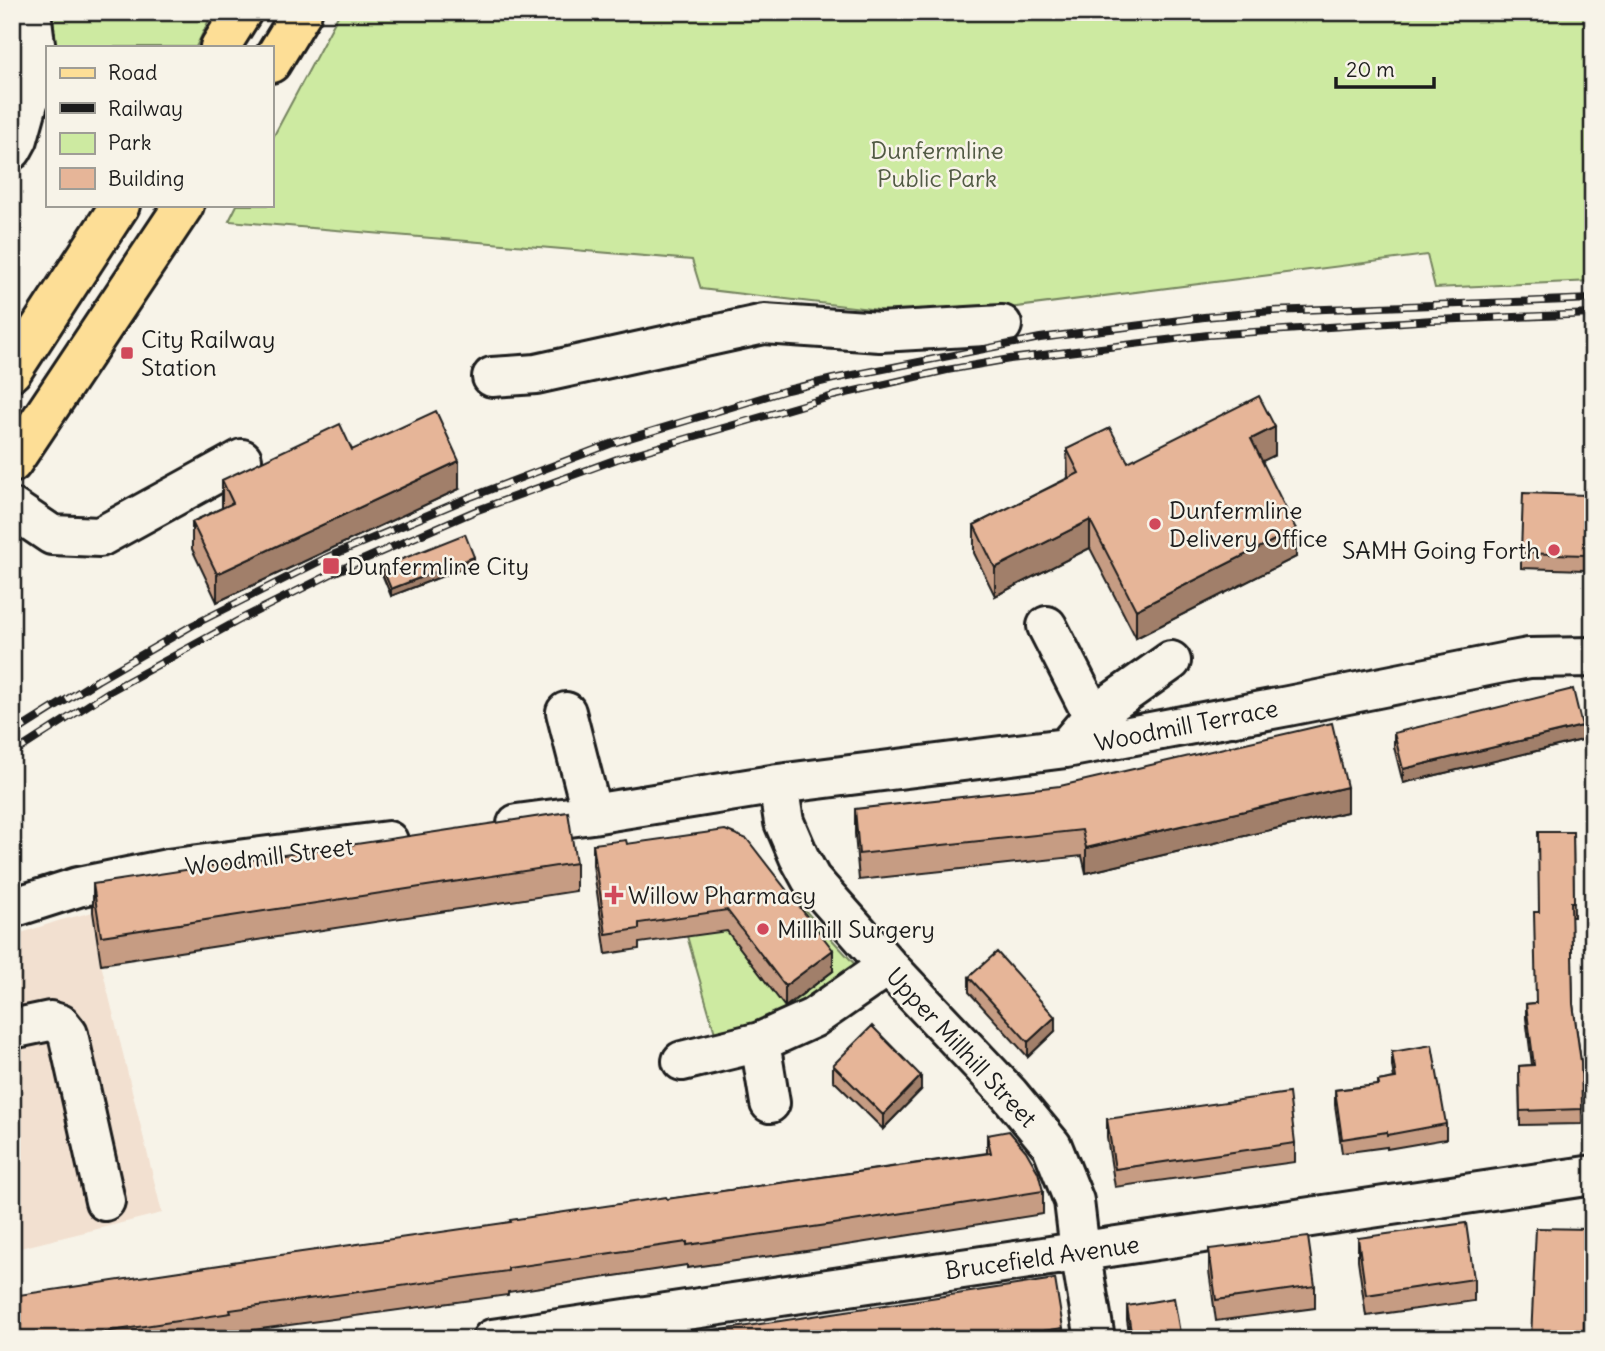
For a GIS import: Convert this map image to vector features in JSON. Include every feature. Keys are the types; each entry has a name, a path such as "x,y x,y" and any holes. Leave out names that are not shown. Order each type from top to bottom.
{"main road":[{"path":"221,46 242,12"},
{"path":"273,59 302,12"},
{"path":"12,370 119,206"},
{"path":"12,463 183,206"}],"street":[{"path":"12,150 18,139 38,67 31,12"},
{"path":"492,377 536,374 765,324 880,332 1002,325"},
{"path":"12,508 52,535 100,537 242,459"},
{"path":"1047,626 1093,716"},
{"name":"Woodmill Terrace","path":"778,784 1066,748 1529,658 1593,657"},
{"path":"1066,748 1093,716 1171,661"},
{"path":"566,712 592,814"},
{"path":"482,828 592,814 778,784"},
{"name":"Upper Millhill Street","path":"778,784 784,822 811,879 888,966 1009,1094 1052,1146 1074,1201 1096,1339"},
{"name":"Woodmill Street","path":"12,908 78,887 167,869 427,835"},
{"path":"682,1061 760,1042 813,1018 888,966"},
{"path":"12,1029 50,1021 60,1024 68,1034 105,1201"},
{"path":"760,1042 770,1103"},
{"name":"Brucefield Avenue","path":"497,1338 1593,1175"}],"shaded area":[{"path":"93,912 101,964 162,1213 12,1250 12,936"}],"green space":[{"path":"44,12 213,12 196,46 49,46"},
{"name":"Dunfermline Public Park","path":"340,12 1593,12 1593,281 1435,288 1427,255 938,317 701,289 692,260 229,221 236,206 273,206 273,137"},
{"path":"764,866 861,971 832,998 717,1040 687,936 712,912 786,1007 833,971"}],"building":[{"name":"Dunfermline Delivery Office","path":"1259,396 1275,427 1251,439 1296,529 1136,610 1090,520 995,568 974,525 1079,473 1067,449 1110,428 1128,462"},
{"name":"Dunfermline City","path":"436,411 459,461 217,574 192,522 233,503 222,480 340,424 352,450"},
{"name":"SAMH Going Forth","path":"1523,493 1587,495 1585,555 1521,553"},
{"path":"465,534 474,557 391,589 382,567"},
{"path":"1573,689 1582,726 1403,769 1394,733"},
{"path":"1332,723 1347,787 1086,848 1082,830 859,854 855,809 1060,786"},
{"path":"568,812 576,863 101,936 93,884"},
{"path":"725,830 747,839 833,950 785,986 727,910 639,923 639,929 606,934 593,844 626,840 627,844"},
{"path":"1538,832 1573,832 1573,1004 1581,1062 1582,1109 1520,1111 1519,1066 1534,1065 1526,1004 1536,1003 1534,912 1539,912"},
{"path":"997,952 1055,1017 1028,1042 969,977"},
{"path":"872,1026 921,1076 883,1115 833,1065"},
{"path":"1432,1045 1446,1124 1387,1135 1387,1132 1342,1139 1335,1090 1379,1085 1378,1081 1396,1078 1392,1052"},
{"path":"1289,1093 1295,1143 1115,1169 1107,1119"},
{"path":"1009,1131 1026,1151 1038,1172 1043,1191 834,1224 508,1268 508,1271 230,1310 231,1313 58,1339 12,1339 12,1296 666,1197 667,1199 991,1153 987,1135"},
{"path":"1466,1223 1474,1279 1366,1295 1358,1238"},
{"path":"1536,1228 1588,1229 1584,1339 1531,1339"},
{"path":"1308,1237 1315,1286 1216,1300 1209,1249"},
{"path":"1055,1279 1063,1328 990,1339 649,1339 721,1330"},
{"path":"1174,1298 1181,1339 1132,1339 1127,1306"}],"railway":[{"path":"12,734 193,625 328,557 468,498 610,444 787,390 1040,338 1204,317 1272,311 1593,299"},
{"path":"12,754 110,691 243,618 335,572 475,511 617,459 833,396 947,370 1010,359 1208,335 1433,320 1593,314"}],"place":[{"name":"City Railway Station","path":"127,353"},
{"name":"Dunfermline Delivery Office","path":"1155,524"},
{"name":"SAMH Going Forth","path":"1554,550"},
{"name":"Dunfermline City","path":"331,566"},
{"name":"Willow Pharmacy","path":"614,895"},
{"name":"Millhill Surgery","path":"763,929"}]}
